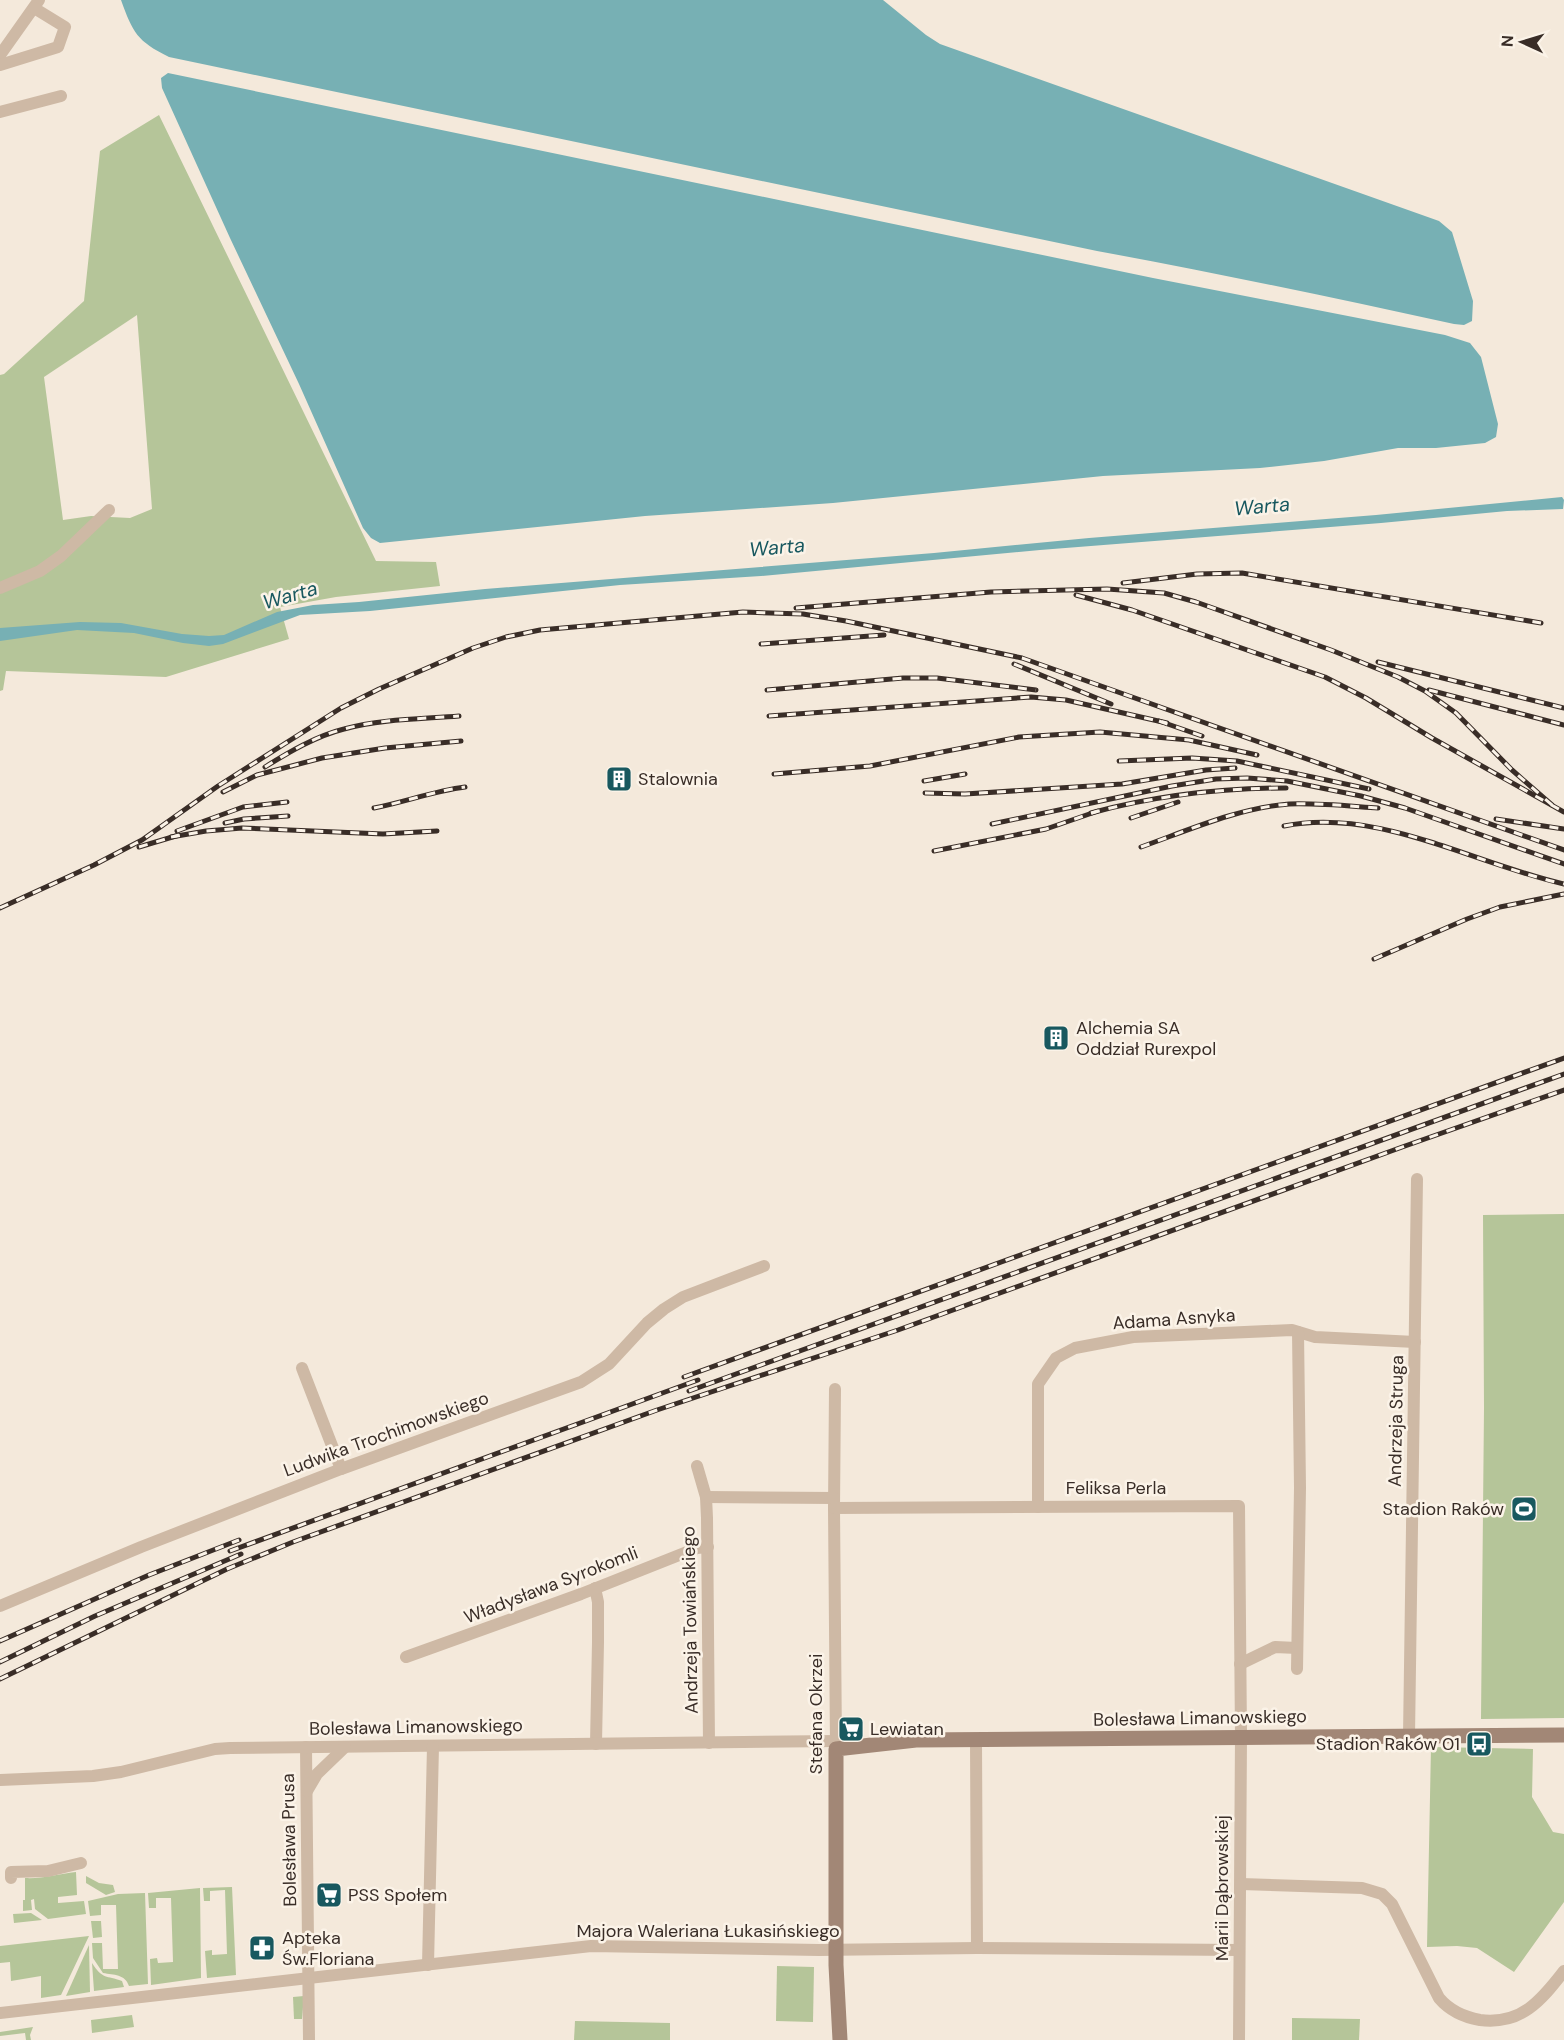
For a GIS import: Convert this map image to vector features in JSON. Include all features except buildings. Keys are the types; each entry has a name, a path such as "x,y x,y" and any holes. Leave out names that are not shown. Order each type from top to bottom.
{"street":[{"path":"0,55 36,4 65,27 58,47 0,65"},
{"path":"0,112 61,96"},
{"path":"0,588 40,571 54,561 109,510"},
{"name":"Andrzeja Struga","path":"1409,1736 1417,1179"},
{"name":"Ludwika Trochimowskiego","path":"0,1606 141,1547 341,1469 581,1382 609,1364 647,1323 664,1309 683,1298 764,1266"},
{"name":"Adama Asnyka","path":"1038,1507 1038,1384 1056,1358 1075,1348 1133,1336 1292,1330 1315,1337 1415,1342"},
{"path":"1297,1669 1300,1488 1298,1332"},
{"path":"302,1368 341,1469"},
{"name":"Stefana Okrzei","path":"835,1389 836,1950 840,2040"},
{"name":"Andrzeja Towiańskiego","path":"697,1466 706,1497 709,1743"},
{"path":"706,1497 834,1503"},
{"name":"Feliksa Perla","path":"834,1503 1038,1507 1239,1506 1241,1737"},
{"name":"Władysława Syrokomli","path":"406,1658 697,1548 708,1547"},
{"path":"595,1588 598,1602 596,1744"},
{"path":"1240,1664 1275,1647 1297,1648"},
{"name":"Bolesława Limanowskiego","path":"0,1780 93,1776 121,1772 214,1749 709,1743 836,1745 895,1741 1564,1735"},
{"name":"Marii Dąbrowskiej","path":"1239,2040 1241,1737"},
{"path":"976,1740 977,1948"},
{"path":"428,1965 433,1746"},
{"name":"Bolesława Prusa","path":"306,1747 309,2040"},
{"path":"306,1792 317,1774 345,1747"},
{"path":"11,1878 11,1872 48,1871 81,1863"},
{"path":"1241,1884 1362,1888 1382,1894 1392,1904 1439,1998 1449,2010 1470,2018 1494,2022 1510,2020 1524,2013 1539,2000 1564,1971"},
{"name":"Majora Waleriana Łukasińskiego","path":"0,2013 308,1980 591,1946 836,1950 977,1948 1239,1950"}],"green space":[{"path":"159,115 376,561 436,562 440,586 336,597 280,607 289,639 166,677 6,671 3,690 0,691 0,375 4,374 84,301 100,151","holes":["137,315 152,509 130,518 91,516 63,520 44,377"]},
{"path":"1564,1214 1564,1718 1481,1719 1483,1215"},
{"path":"1431,1747 1533,1749 1532,1797 1553,1832 1564,1834 1564,1902 1514,1972 1477,1948 1427,1947"},
{"path":"76,1872 77,1895 58,1897 58,1903 84,1901 86,1914 48,1919 35,1909 34,1899 31,1900 32,1910 23,1911 25,1878"},
{"path":"86,1876 99,1883 113,1885 115,1892 106,1895 86,1883"},
{"path":"232,1887 236,1975 207,1978 205,1951 212,1950 212,1955 227,1954 225,1890 210,1891 210,1901 204,1901 203,1888"},
{"path":"200,1888 201,1978 151,1985 150,1959 157,1958 158,1963 173,1962 171,1898 156,1898 156,1908 149,1908 148,1893"},
{"path":"145,1893 148,1984 129,1986 122,1977 103,1973 93,1958 92,1943 102,1943 103,1969 118,1969 116,1905 101,1905 101,1915 90,1916 88,1901 118,1894"},
{"path":"31,1913 42,1920 14,1923 13,1914"},
{"path":"91,1921 101,1921 102,1937 93,1938"},
{"path":"89,1936 61,1995 41,1998 41,1976 11,1981 10,1962 0,1963 0,1946"},
{"path":"89,1945 90,1992 66,1996"},
{"path":"92,1963 102,1975 122,1981 124,1987 94,1991"},
{"path":"777,1966 814,1967 813,2022 776,2021"},
{"path":"304,1996 302,2019 294,2019 293,1997"},
{"path":"132,2015 134,2027 92,2033 91,2020"},
{"path":"1292,2018 1360,2019 1359,2040 1292,2040"},
{"path":"575,2021 670,2023 670,2040 574,2040"},
{"path":"33,2027 31,2040 26,2040 25,2033 0,2036 0,2032"}],"water":[{"path":"121,0 883,0 940,44 1439,221 1452,232 1473,301 1472,321 1464,325 1454,324 169,57 143,41 129,21"},
{"path":"168,73 1153,278 1445,335 1470,343 1481,357 1498,424 1496,437 1485,443 1436,448 1398,448 1324,461 1260,468 1103,476 833,503 645,516 380,543 371,538 363,528 162,88 161,78"},
{"path":"1562,497 1563,509 1507,511 761,576 620,585 370,611 300,615 223,644 209,646 134,633 77,630 0,641 0,628 80,622 121,623 182,634 224,635 277,612 313,605 1376,515"}],"railway":[{"path":"1123,583 1197,574 1242,573 1541,623"},
{"path":"796,608 991,592 1107,589 1164,593 1196,602 1331,650 1398,677 1425,691 1456,713 1512,770 1552,805"},
{"path":"1076,595 1132,610 1325,677 1366,698 1564,812"},
{"path":"0,908 94,865 142,840 218,786 341,708 473,648 506,637 540,630 743,612 803,614 846,621 1022,658 1564,850"},
{"path":"761,644 884,635"},
{"path":"1378,662 1564,708"},
{"path":"1014,664 1111,704"},
{"path":"767,690 903,678 937,678 1036,690"},
{"path":"1429,690 1564,725"},
{"path":"769,716 1031,697 1066,700 1167,723"},
{"path":"265,767 313,740 344,729 386,721 459,716"},
{"path":"1159,721 1202,736"},
{"path":"774,774 870,766 1019,737 1100,732 1189,740 1257,755"},
{"path":"223,792 257,775 322,758 385,748 461,741"},
{"path":"1119,761 1192,758 1237,761 1369,789"},
{"path":"925,793 965,794 1122,784 1206,770 1235,768"},
{"path":"924,781 965,774"},
{"path":"992,824 1172,786 1216,779 1247,778 1287,781 1361,796 1405,808 1564,864"},
{"path":"374,808 465,787"},
{"path":"1091,813 1188,794 1286,788"},
{"path":"177,831 243,807 287,802"},
{"path":"1131,818 1178,802"},
{"path":"1141,847 1214,821 1270,806 1311,804 1378,808"},
{"path":"934,851 1046,829 1098,811"},
{"path":"225,823 244,819 288,816"},
{"path":"1496,819 1564,829"},
{"path":"1284,826 1319,822 1355,824 1390,831 1426,840 1564,884"},
{"path":"171,837 242,828 383,834 437,831"},
{"path":"139,847 179,835"},
{"path":"1374,959 1500,907 1564,894"},
{"path":"684,1377 1564,1058"},
{"path":"689,1391 1564,1074"},
{"path":"0,1679 227,1569 293,1542 657,1410 898,1330 1564,1090"},
{"path":"230,1551 698,1380"},
{"path":"0,1641 149,1575 239,1540"},
{"path":"0,1662 95,1616 241,1554"}],"place":[{"name":"Stalownia","path":"619,779"},
{"name":"Alchemia SA Oddział Rurexpol","path":"1056,1038"},
{"name":"Stadion Raków","path":"1524,1509"},
{"name":"Lewiatan","path":"851,1729"},
{"name":"Stadion Raków 01","path":"1479,1744"},
{"name":"PSS Społem","path":"329,1895"},
{"name":"Apteka Św.Floriana","path":"262,1948"}],"water label":[{"name":"Warta","path":"1262,506"},
{"name":"Warta","path":"777,547"},
{"name":"Warta","path":"290,595"}]}
